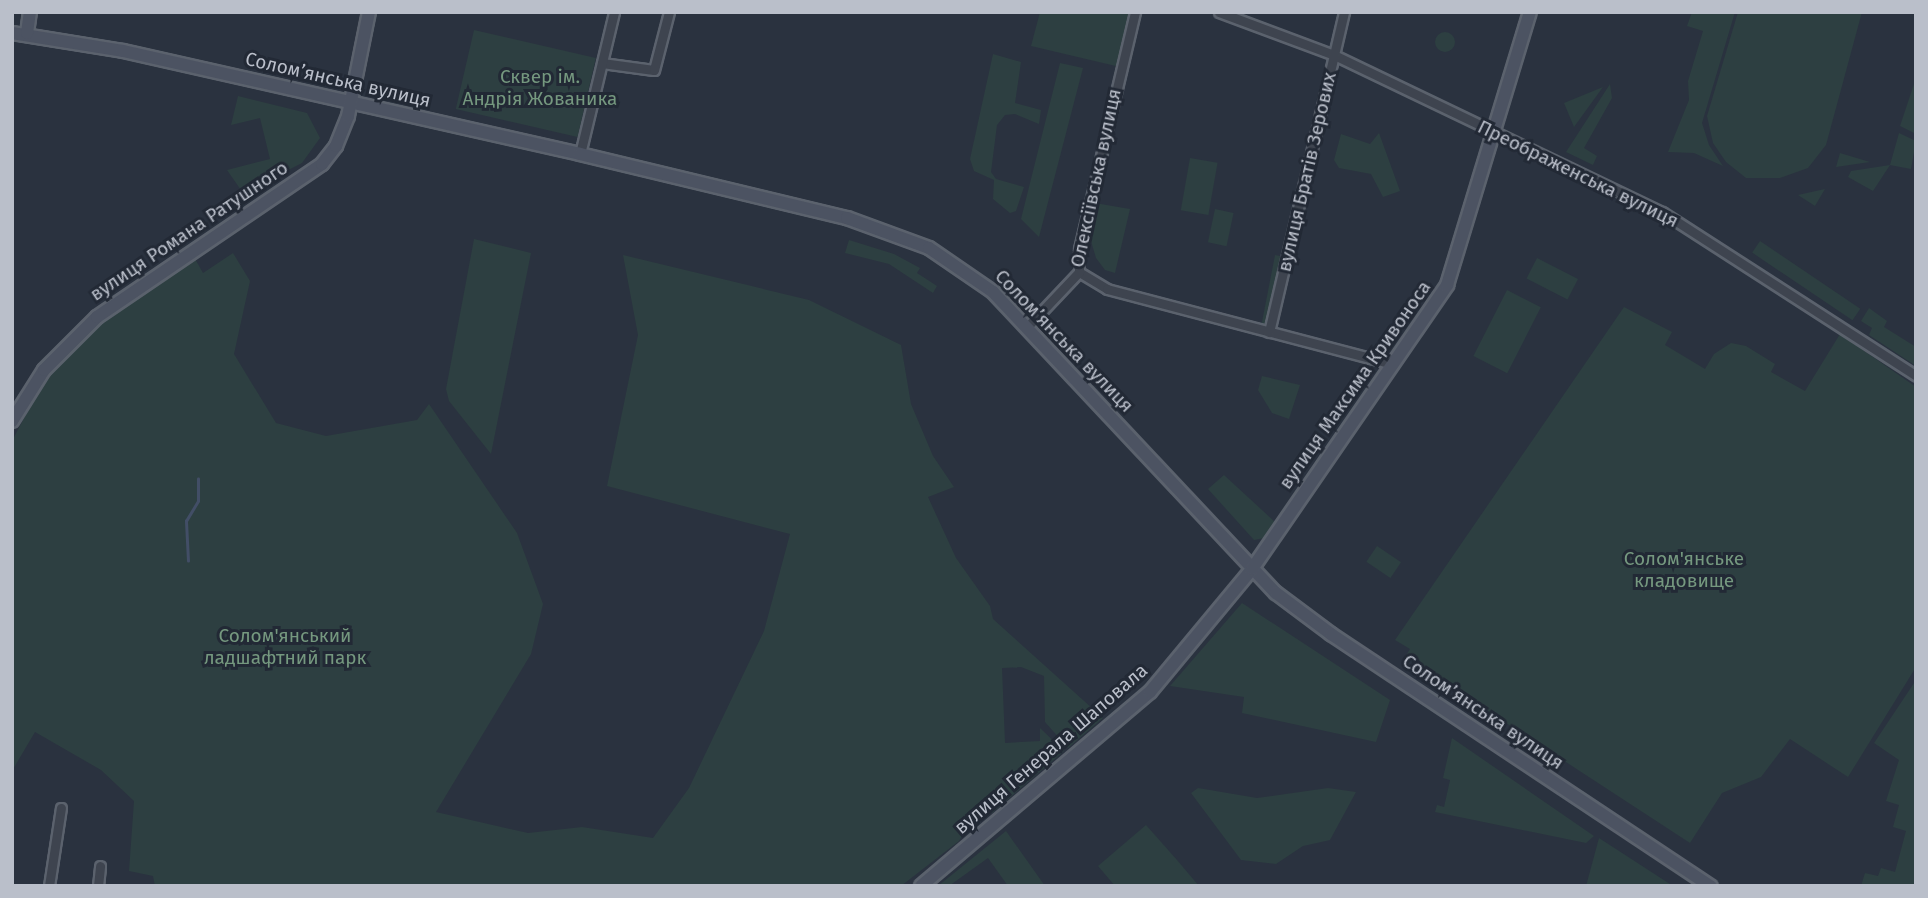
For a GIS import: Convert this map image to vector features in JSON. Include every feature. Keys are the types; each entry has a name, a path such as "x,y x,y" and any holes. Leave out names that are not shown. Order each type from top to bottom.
{"main road":[{"path":"27,33 30,12"},
{"name":"вулиця Романа Ратушного","path":"12,421 44,370 97,317 322,164 336,146 350,102 369,12"},
{"name":"вулиця Максима Кривоноса","path":"1252,569 1447,285 1530,12"},
{"name":"Соломʼянська вулиця","path":"12,33 27,33 350,102 580,154 894,232 963,269 1027,327 1252,569 1331,634 1711,886"},
{"name":"вулиця Генерала Шаповала","path":"920,886 1150,692 1252,569"}],"street":[{"path":"580,154 614,12"},
{"path":"602,63 654,70 670,12"},
{"name":"Олексіївська вулиця","path":"1027,327 1079,272 1079,249 1135,12"},
{"name":"Преображенська вулиця","path":"1219,12 1334,55 1662,212 1916,376"},
{"name":"вулиця Братів Зерових","path":"1269,332 1344,12"},
{"path":"1079,272 1107,289 1393,364"},
{"path":"50,886 61,808"},
{"path":"97,886 100,866"}],"green space":[{"path":"1040,12 1135,12 1120,67 1031,46"},
{"path":"1692,12 1735,12 1702,123 1709,145 1723,166 1694,153 1668,152 1689,100 1688,81 1703,31 1687,26"},
{"path":"1738,12 1862,12 1826,145 1808,168 1780,178 1746,178 1726,162 1713,143 1707,116"},
{"name":"Сквер ім. Андрія Жованика","path":"474,30 596,58 578,137 456,109"},
{"path":"1445,32 1452,35 1455,42 1452,49 1445,52 1438,49 1435,42 1438,35"},
{"path":"993,54 1021,62 1015,103 1041,110 1039,124 1015,114 1005,115 997,125 991,172 996,179 1024,187 1016,211 1010,213 993,199 994,180 974,171 970,159"},
{"path":"1060,63 1083,68 1039,237 1021,219"},
{"path":"1916,78 1916,134 1900,126"},
{"path":"1610,84 1612,98 1584,148 1597,156 1593,165 1566,152"},
{"path":"1603,87 1574,127 1564,103"},
{"path":"238,96 307,113 320,138 302,163 243,193 227,170 270,159 260,118 231,125"},
{"path":"1379,133 1400,191 1383,197 1371,174 1339,168 1334,160 1341,134 1370,144"},
{"path":"1899,133 1916,141 1911,169 1890,165"},
{"path":"1840,153 1870,162 1836,167"},
{"path":"1190,158 1218,163 1208,215 1181,210"},
{"path":"1890,165 1873,191 1848,177 1851,171"},
{"path":"1825,189 1815,206 1798,195"},
{"path":"1095,203 1130,209 1115,273 1105,270 1096,258 1090,238"},
{"path":"1215,209 1234,213 1227,246 1208,242"},
{"path":"474,239 531,253 491,454 449,401 446,389"},
{"path":"849,240 894,254 920,268 917,273 937,286 933,293 889,264 845,253"},
{"path":"1760,241 1860,309 1852,320 1752,253"},
{"name":"Солом'янський ладшафтний парк","path":"233,253 250,281 234,354 276,423 326,436 417,420 429,404 517,533 543,604 531,654 436,812 528,833 582,827 653,838 689,788 764,631 790,534 607,486 638,335 623,255 809,300 901,345 911,404 933,456 954,487 928,497 956,558 990,606 993,619 1103,718 1068,748 1045,722 1044,676 1021,667 1002,668 1005,743 1040,741 1040,728 1064,751 992,813 982,803 968,815 971,819 959,841 901,886 155,886 153,876 129,871 134,801 101,770 35,732 12,771 12,441 43,382 93,330 194,257 203,273"},
{"path":"1275,255 1285,257 1271,327 1261,325"},
{"path":"1537,258 1578,279 1568,299 1527,278"},
{"path":"1507,290 1541,307 1507,373 1473,356"},
{"name":"Солом'янське кладовище","path":"1624,307 1672,332 1665,345 1705,369 1714,354 1731,343 1746,346 1775,364 1771,372 1805,391 1840,334 1916,387 1916,667 1848,777 1790,739 1761,777 1722,793 1690,843 1405,657 1410,649 1395,640"},
{"path":"1869,308 1887,321 1884,327 1916,347 1916,366 1869,335 1872,328 1861,321"},
{"path":"1262,376 1300,385 1289,419 1272,413 1258,390"},
{"path":"1224,475 1275,522 1264,538 1254,540 1208,489"},
{"path":"1377,546 1401,562 1390,578 1366,562"},
{"path":"1242,603 1390,700 1376,742 1242,713 1244,697 1170,686"},
{"path":"1916,680 1916,886 1861,886 1865,873 1878,876 1881,868 1895,872 1906,831 1893,827 1899,805 1886,801 1899,760 1874,743"},
{"path":"1452,738 1594,836 1586,843 1435,812 1437,805 1444,807 1450,780 1443,778"},
{"path":"1198,788 1257,798 1328,788 1356,792 1330,840 1303,846 1276,864 1241,860 1191,793"},
{"path":"1146,825 1199,886 1115,886 1098,866"},
{"path":"1006,831 1045,886 1008,886 988,858 949,886 938,886"},
{"path":"1599,838 1673,886 1586,886"}],"waterway":[{"path":"188,561 186,521 198,501 198,479"}]}
